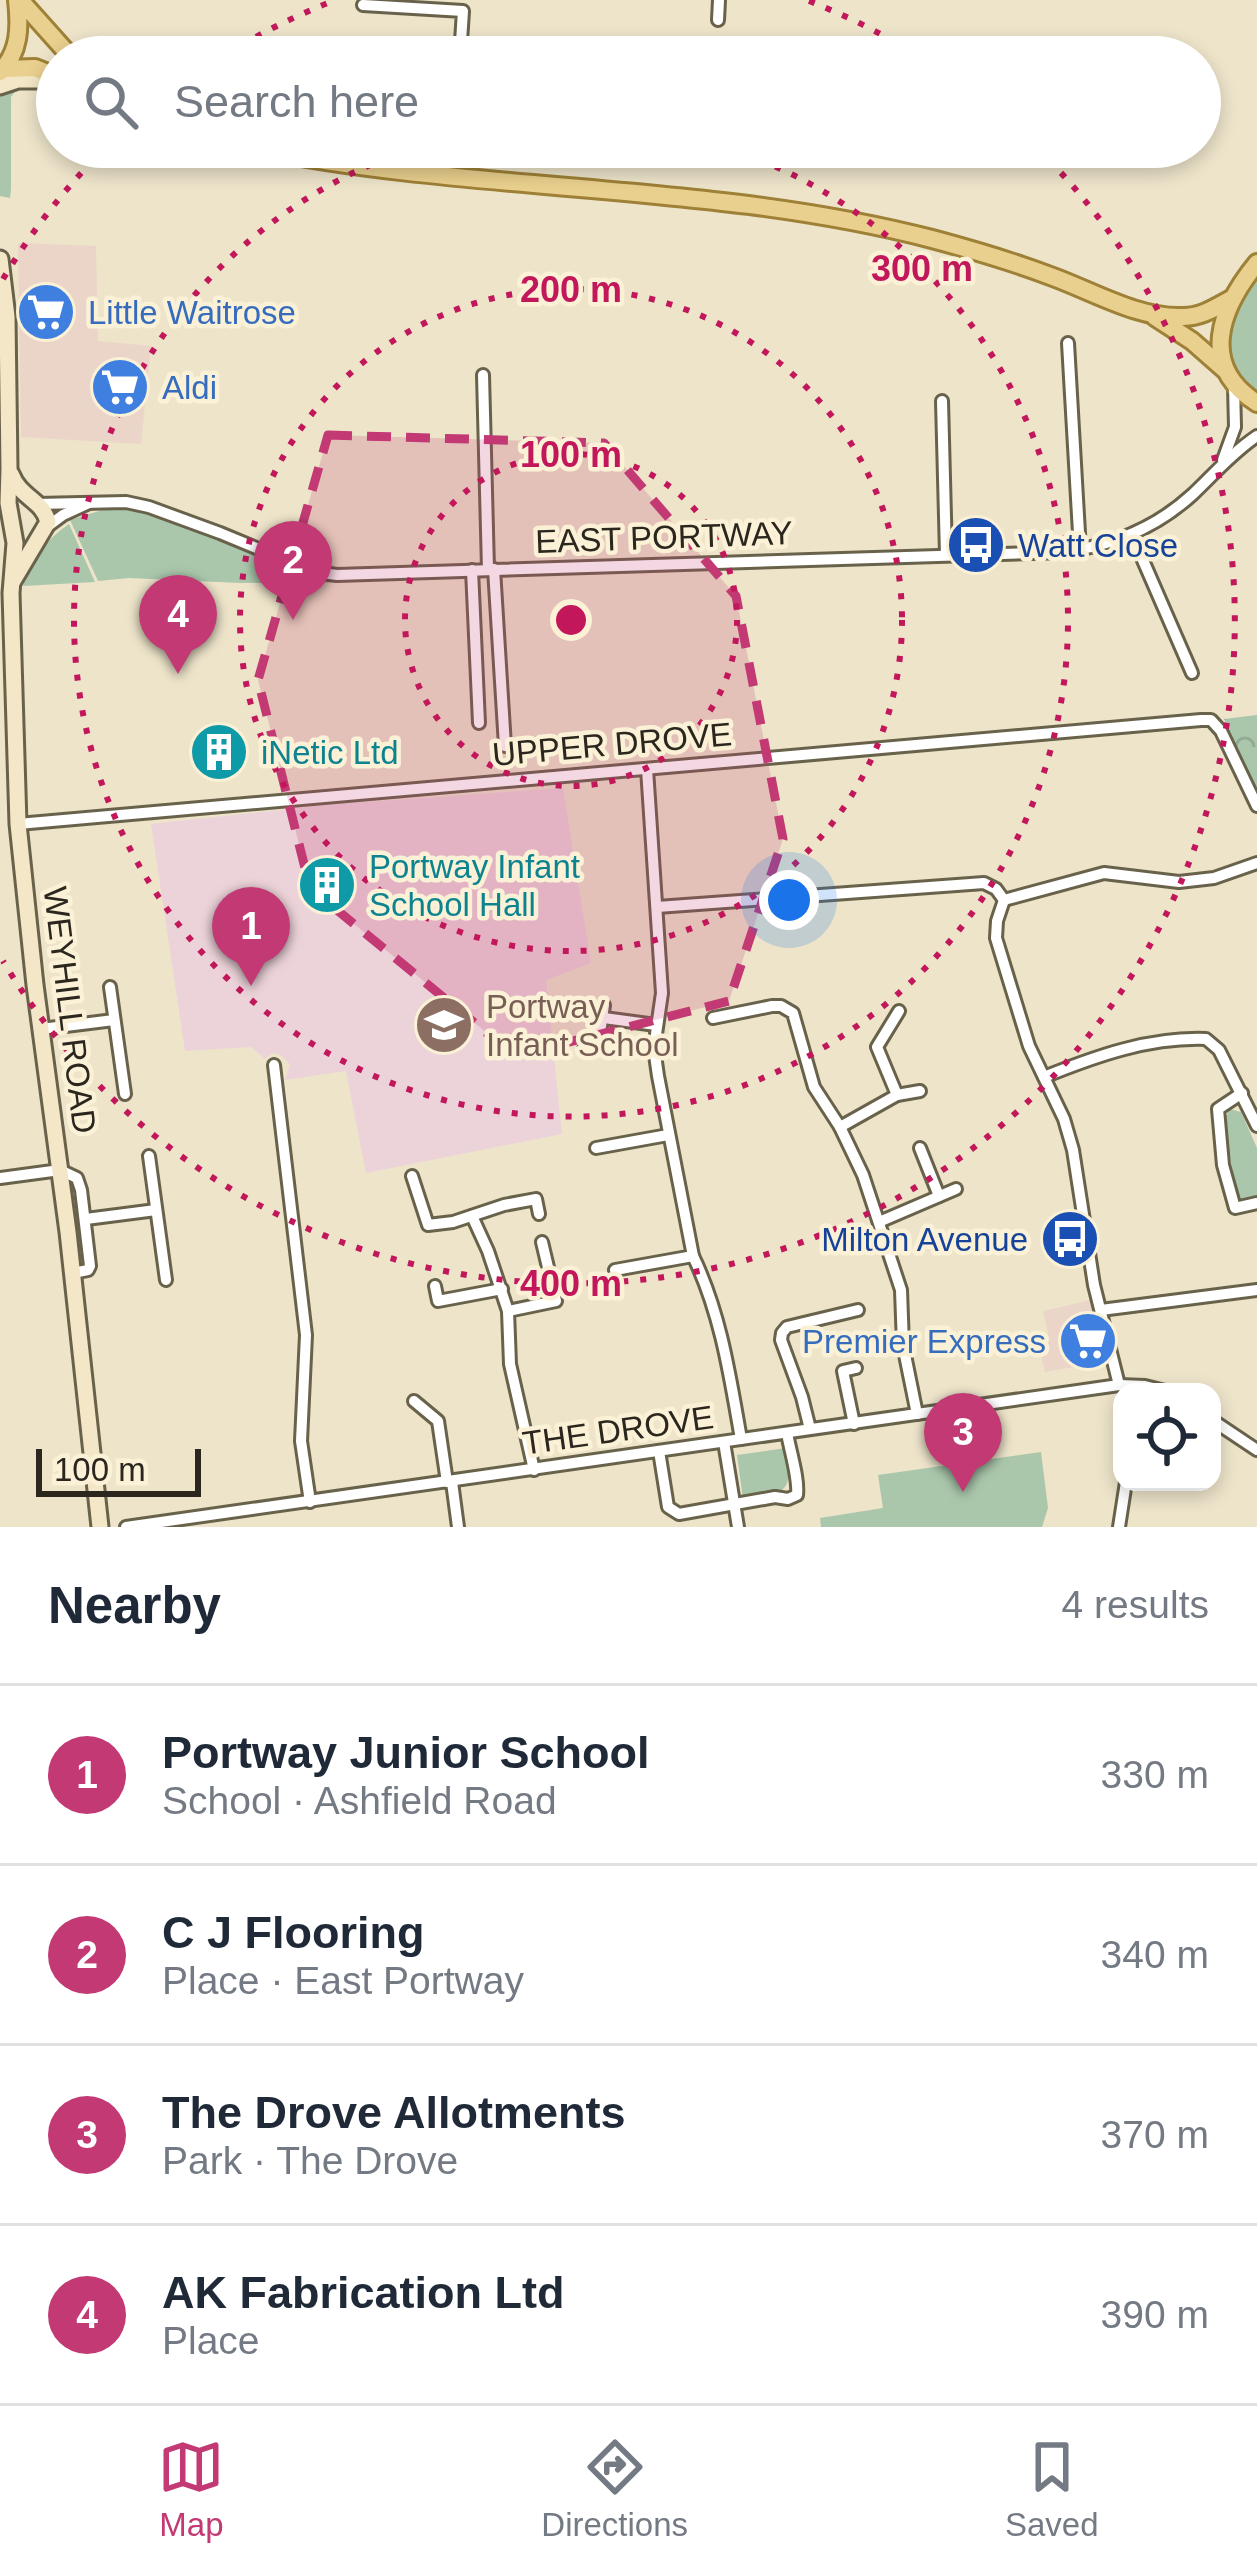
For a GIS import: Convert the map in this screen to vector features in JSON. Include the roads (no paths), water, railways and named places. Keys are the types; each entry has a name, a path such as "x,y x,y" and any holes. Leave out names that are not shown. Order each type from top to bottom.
{"main road":[{"path":"18,0 49,36"},
{"path":"2,76 18,37 18,0"},
{"path":"2,76 36,68"},
{"path":"379,168 732,205 850,221 928,238 1012,262 1153,315 1192,341 1257,403"},
{"name":"WEYHILL ROAD","path":"0,259 6,297 7,493 16,552 8,590 7,714 100,1527"},
{"path":"1230,378 1220,337 1225,315 1257,263"},
{"path":"1153,315 1196,316 1233,298"},
{"path":"6,460 16,487 46,514 43,532 8,590"},
{"path":"34,502 18,505 11,523 26,539 43,532"}],"street":[{"path":"718,0 718,20"},
{"path":"363,5 393,2 463,10 461,36"},
{"path":"1068,343 1080,550"},
{"path":"483,375 505,746"},
{"path":"1222,463 1235,427 1230,378"},
{"path":"942,401 946,555"},
{"name":"EAST PORTWAY","path":"34,502 125,502 149,507 325,574 1080,550 1132,535 1179,506 1257,436"},
{"path":"43,532 63,515 92,502"},
{"path":"1132,535 1192,673"},
{"path":"472,570 479,723"},
{"name":"UPPER DROVE","path":"17,824 1211,720 1221,731 1257,806"},
{"path":"647,769 662,993 654,1048 693,1256 723,1342 741,1439"},
{"path":"1004,900 1104,873 1179,882 1214,878 1257,863"},
{"path":"657,907 984,883 997,889 1004,900"},
{"path":"1004,900 996,938 1029,1046 1064,1119 1073,1150 1094,1286 1118,1383"},
{"path":"110,987 125,1094"},
{"path":"713,1018 772,1006 794,1013 814,1087 840,1127 862,1175 901,1290 903,1345 917,1414"},
{"path":"898,1095 877,1047 899,1010"},
{"path":"584,1049 601,1026 604,1011 656,1025"},
{"path":"41,1029 114,1020"},
{"path":"1043,1077 1131,1047 1206,1039 1219,1050 1257,1126"},
{"path":"274,1066 306,1335 301,1441 310,1502"},
{"path":"840,1127 898,1095 920,1091"},
{"path":"1242,1093 1217,1109 1223,1165 1235,1208 1257,1203"},
{"path":"596,1148 668,1135"},
{"path":"920,1148 939,1196"},
{"path":"149,1156 166,1280"},
{"path":"0,1178 60,1170"},
{"name":"WEYHILL ROAD","path":"60,1170 80,1183 86,1219 90,1267 73,1273"},
{"path":"412,1176 430,1241"},
{"path":"879,1222 956,1189"},
{"path":"428,1225 535,1195 539,1214"},
{"path":"86,1219 156,1210"},
{"path":"472,1216 508,1312 514,1384 534,1470"},
{"path":"508,1312 556,1301 542,1242"},
{"path":"615,1270 693,1256"},
{"path":"435,1286 434,1303 502,1289"},
{"path":"1101,1310 1257,1290"},
{"path":"810,1429 782,1333 787,1327 858,1310"},
{"path":"854,1424 843,1371 856,1368"},
{"name":"THE DROVE","path":"126,1527 1113,1386"},
{"path":"414,1400 438,1421 458,1527"},
{"path":"1221,1426 1257,1450"},
{"path":"659,1451 672,1512 788,1499 797,1495 798,1488 787,1433"},
{"path":"1239,1438 1257,1435"},
{"path":"724,1442 738,1527"},
{"path":"1119,1527 1125,1491"},
{"path":"252,1511 254,1527"}],"place":[{"name":"Little Waitrose","path":"46,312"},
{"name":"Aldi","path":"120,387"},
{"name":"Watt Close","path":"976,545"},
{"name":"C J Flooring","path":"293,620"},
{"name":"AK Fabrication Ltd","path":"178,674"},
{"name":"iNetic Ltd","path":"219,752"},
{"name":"Portway Infant School Hall","path":"327,885"},
{"name":"Portway Junior School","path":"251,986"},
{"name":"Portway Infant School","path":"444,1025"},
{"name":"Milton Avenue","path":"1070,1239"},
{"name":"Premier Express","path":"1088,1341"},
{"name":"The Drove Allotments","path":"963,1492"}]}
